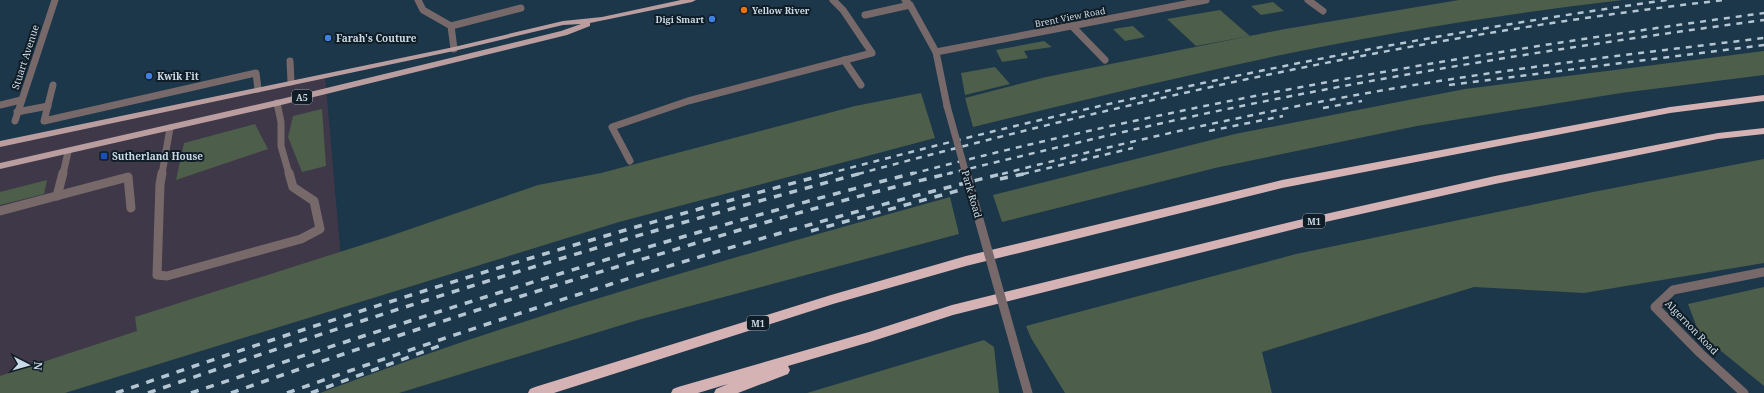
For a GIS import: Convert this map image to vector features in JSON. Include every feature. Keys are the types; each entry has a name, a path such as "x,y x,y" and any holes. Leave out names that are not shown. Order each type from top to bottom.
{"highway":[{"name":"M1","path":"535,393 824,302 966,260 1282,184 1670,110 1764,98"},
{"name":"M1","path":"678,393 870,337 952,310 1302,223 1495,180 1718,136 1764,131"},
{"name":"M1","path":"721,393 870,337"}],"main road":[{"name":"A5","path":"0,144 454,49 564,23 602,19 692,0"},
{"name":"A5","path":"0,166 68,152 277,103 564,33 602,19"}],"street":[{"name":"Stuart Avenue","path":"15,121 55,0"},
{"path":"418,0 423,10 451,26 521,8"},
{"path":"630,162 612,126 688,101 872,53 843,10 833,0"},
{"name":"Brent View Road","path":"936,52 1206,0"},
{"path":"1308,0 1323,11"},
{"path":"865,15 908,2"},
{"name":"Park Road","path":"908,2 936,52 947,106 1028,393"},
{"path":"451,26 454,49"},
{"path":"1072,26 1105,60"},
{"path":"844,60 861,85"},
{"path":"290,61 291,82"},
{"path":"53,85 44,121 256,73 258,89"},
{"path":"0,105 21,100"},
{"path":"170,128 160,184 157,275 167,276 301,239 320,229 314,201 293,188 281,146 280,122 277,103"},
{"path":"17,112 48,106"},
{"path":"57,196 68,152"},
{"path":"0,211 128,177 131,208"},
{"name":"Algernon Road","path":"1744,393 1700,353 1655,307 1673,290 1764,272"}],"shaded area":[{"path":"325,75 344,293 0,393 0,143"}],"green space":[{"path":"1459,0 1623,0 1513,14 1349,41 1133,88 973,127 965,98 1046,77 1285,29"},
{"path":"1273,2 1284,11 1261,15 1251,6"},
{"path":"1220,10 1250,36 1196,46 1167,19"},
{"path":"1133,26 1145,37 1125,41 1113,29"},
{"path":"1044,41 1052,47 1024,51 1028,58 1002,62 996,50"},
{"path":"1764,51 1764,75 1621,93 1417,126 1215,168 1002,222 993,195 1235,134 1465,89"},
{"path":"995,67 1010,84 965,95 961,73"},
{"path":"921,93 935,138 619,222 65,393 0,393 0,376 137,331 135,317 387,237 538,185 601,173 855,106"},
{"path":"322,109 326,166 302,172 288,137 293,116"},
{"path":"255,124 268,149 176,180 184,143"},
{"path":"1764,159 1764,263 1584,293 1474,287 1262,352 1272,393 1065,393 1031,338 1026,326 1296,254 1593,192"},
{"path":"47,180 44,194 0,205 0,192"},
{"path":"950,197 959,234 638,320 399,393 320,393 475,338 554,312 712,264"},
{"path":"1764,287 1764,386 1699,333 1688,304"},
{"path":"984,340 994,347 999,393 807,393"}],"railway":[{"path":"827,174 1035,121 1244,74 1455,34 1667,0"},
{"path":"858,174 1072,119 1288,70 1506,30 1725,0"},
{"path":"911,174 1016,148 1228,101 1549,44 1764,13"},
{"path":"947,174 1175,120 1277,99 1485,61 1764,20"},
{"path":"1002,174 1170,133 1340,98 1498,72 1764,38"},
{"path":"1449,85 1764,45"},
{"path":"1323,108 1362,101"},
{"path":"1209,131 1283,116"},
{"path":"1023,174 1133,148"},
{"path":"116,393 293,333 471,276 740,197 831,173"},
{"path":"148,393 325,333 503,276 772,197 862,173"},
{"path":"191,393 460,305 641,249 823,197 914,173"},
{"path":"947,174 951,173"},
{"path":"287,393 554,302 643,274 823,221 1005,173"},
{"path":"1000,179 1028,173"},
{"path":"231,393 393,337 557,285 808,210 947,174"},
{"path":"811,231 971,187"},
{"path":"311,393 439,346"}],"place":[{"name":"Yellow River","path":"744,10"},
{"name":"Digi Smart","path":"712,19"},
{"name":"Farah's Couture","path":"328,38"},
{"name":"Kwik Fit","path":"149,76"},
{"name":"Sutherland House","path":"104,156"}]}
